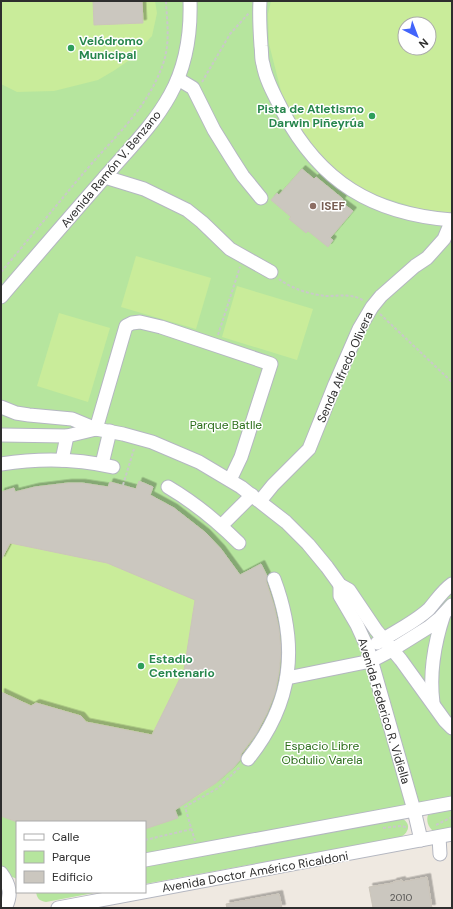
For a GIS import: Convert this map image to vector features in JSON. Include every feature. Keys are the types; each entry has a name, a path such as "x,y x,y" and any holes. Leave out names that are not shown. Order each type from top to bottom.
{"street":[{"name":"Avenida Ramón V. Benzano","path":"1,297 149,126 170,94 178,79 187,50 190,1"},
{"path":"260,1 262,63 266,76 273,93 296,135 320,165 341,183 377,203 398,212 452,220"},
{"path":"178,79 193,88 214,130 243,176 261,198"},
{"path":"105,177 144,189 187,210 230,249 271,272"},
{"name":"Senda Alfredo Olivera","path":"222,525 273,485 309,449 359,329 372,307 381,296 415,266 427,258 444,239 452,220"},
{"path":"96,429 126,326 132,323 140,322 186,335 271,364 241,457 230,480"},
{"name":"Avenida Federico R. Vidiella","path":"1,407 29,415 72,419 96,429 137,438 183,454 230,480 256,498 286,522 308,544 340,585 349,590 433,705 452,728"},
{"name":"Avenida Federico R. Vidiella","path":"1,435 66,436 96,429"},
{"path":"1,464 35,460 62,460 107,465 110,431"},
{"path":"62,460 66,436"},
{"path":"168,487 192,501 222,525 239,543"},
{"path":"248,758 259,745 269,729 283,696 287,678 289,658 287,624 281,598 274,579"},
{"path":"370,655 384,639 428,609 441,593 452,584"},
{"name":"Avenida Federico R. Vidiella","path":"340,585 340,596 357,625 370,655 414,810 421,840"},
{"path":"287,678 392,650 429,628 448,609"},
{"path":"433,705 431,690 433,655 436,640 448,609"},
{"path":"146,860 452,803"},
{"name":"Avenida Doctor Américo Ricaldoni","path":"146,892 452,834"},
{"path":"439,837 440,854"},
{"path":"1,873 16,879"},
{"path":"1,873 9,885 10,895 5,908"},
{"name":"Avenida Doctor Américo Ricaldoni","path":"58,908 138,893"}],"path":[{"path":"1,272 146,101 164,62 168,45 166,1"},
{"path":"196,94 230,34 250,12"},
{"path":"215,346 243,256"},
{"path":"271,272 284,283 300,290 325,296 351,295 357,297 372,307 452,382"},
{"path":"123,486 137,438"},
{"path":"198,850 185,807 218,788 248,758"},
{"path":"146,840 192,829"}],"green space":[{"name":"Parque Batlle","path":"1,1 452,1 452,803 146,860 146,821 16,821 16,879 1,872"},
{"name":"Velódromo Municipal","path":"1,1 155,1 157,13 152,36 128,61 98,80 54,91 17,92 1,84"},
{"name":"Pista de Atletismo Darwin Piñeyrúa","path":"271,1 452,1 452,213 417,208 379,196 345,180 321,158 300,133 283,99 269,44 268,14"},
{"path":"136,256 211,278 196,329 121,307"},
{"path":"237,286 313,309 297,360 222,337"},
{"path":"59,313 110,328 88,402 37,386"},
{"name":"Estadio Centenario","path":"139,481 153,487 150,495 176,510 200,528 221,550 238,576 261,564 277,606 282,642 282,663 278,685 272,705 253,743 240,760 225,775 195,798 182,803 173,804 178,818 146,829 146,821 16,822 1,816 1,492 14,488 15,492 62,484 84,484 108,487 110,482 135,489"},
{"path":"452,809 452,828 433,831 430,828 427,819 428,815"},
{"path":"403,819 406,821 408,826 406,833 401,837 146,884 146,866"},
{"path":"36,893 94,893 46,902 39,899"}],"building":[{"path":"93,1 142,1 143,23 94,25"},
{"name":"ISEF","path":"302,169 314,179 316,177 343,199 341,202 353,211 330,238 333,240 328,247 308,231 306,233 289,219 291,217 271,200 277,193 279,195"},
{"name":"Estadio Centenario","path":"139,481 153,487 150,495 174,508 206,533 221,549 240,575 261,564 267,576 266,581 274,606 279,629 281,651 275,693 267,713 256,734 241,754 240,760 216,783 175,810 178,818 146,829 146,821 16,822 1,816 1,692 31,706 36,703 81,716 86,722 152,735 184,670 195,600 107,563 10,543 1,560 1,492 14,488 15,492 35,487 68,483 82,483 108,487 110,482 136,489"},
{"path":"427,877 432,908 373,908 369,887 402,880 402,882"},
{"path":"279,894 282,908 227,908 226,904"}],"place":[{"name":"Velódromo Municipal","path":"71,48"},
{"name":"Pista de Atletismo Darwin Piñeyrúa","path":"372,116"},
{"name":"ISEF","path":"313,206"},
{"name":"Estadio Centenario","path":"141,666"}],"park label":[{"name":"Espacio Libre Obdulio Varela","path":"322,753"}]}
